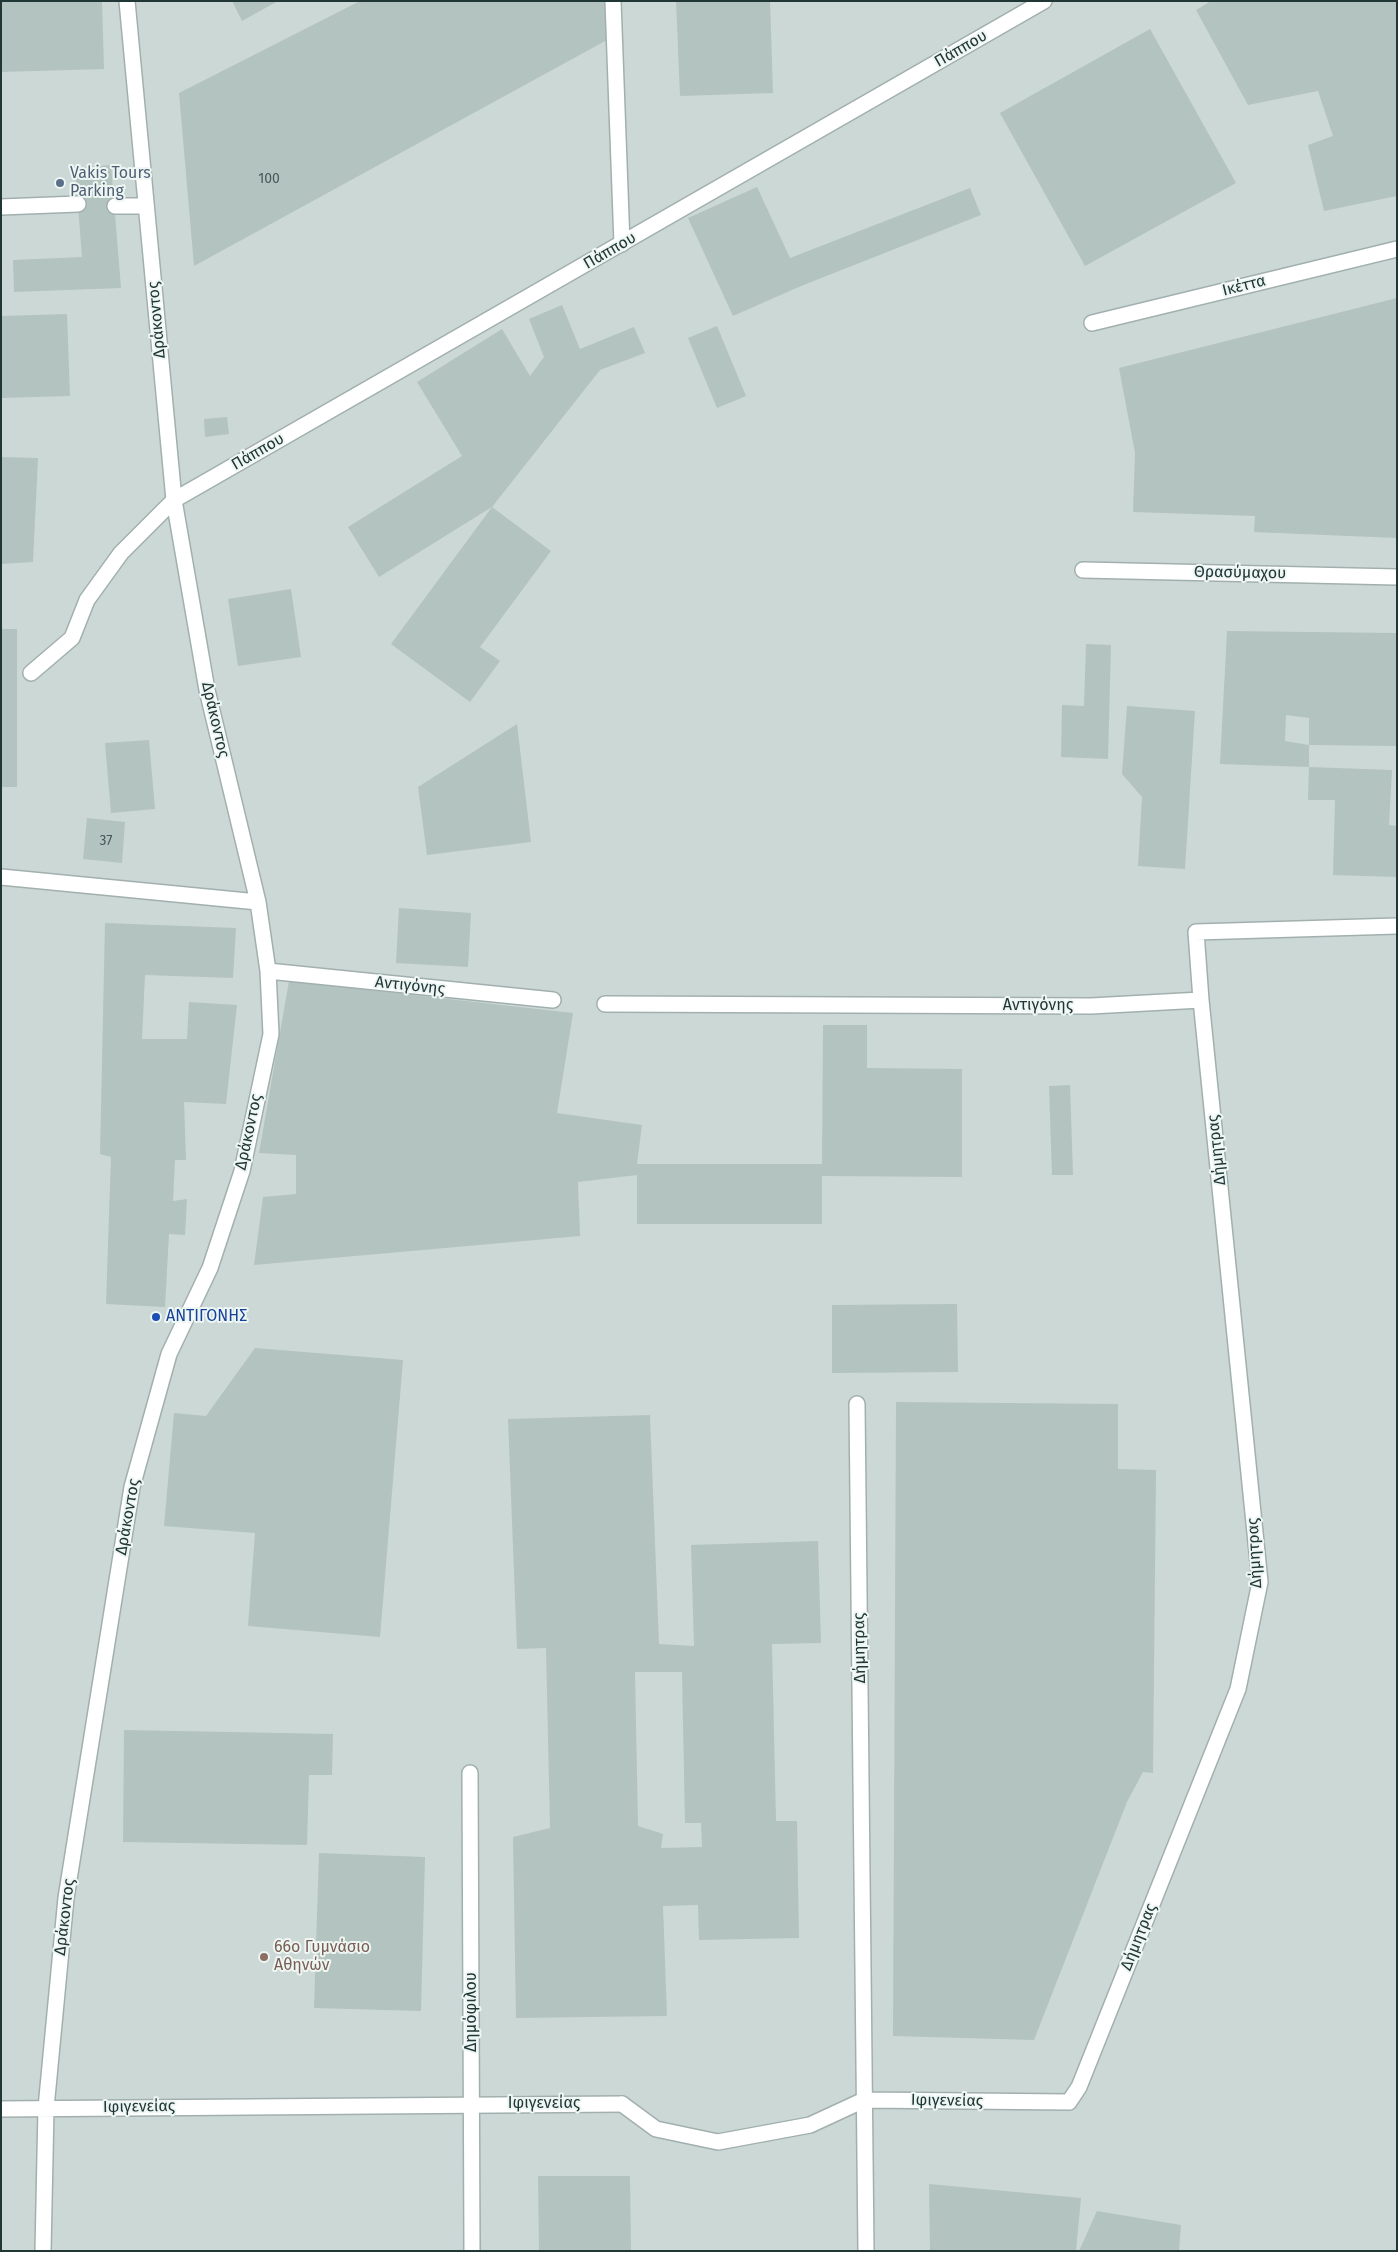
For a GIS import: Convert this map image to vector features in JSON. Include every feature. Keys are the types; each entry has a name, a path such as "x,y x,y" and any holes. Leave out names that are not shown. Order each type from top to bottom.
{"street":[{"name":"Δράκοντος","path":"42,2251 46,2108 66,1898 132,1487 169,1354 210,1268 242,1171 271,1034 268,971 258,902 207,690 174,500 127,1"},
{"path":"613,1 622,244"},
{"name":"Πάππου","path":"31,673 72,638 88,600 121,553 174,500 1044,1"},
{"path":"1,207 78,204"},
{"path":"115,206 146,206"},
{"name":"Ικέττα","path":"1092,323 1397,249"},
{"name":"Θρασύμαχου","path":"1084,570 1397,577"},
{"path":"1,877 258,902"},
{"path":"1201,1000 1196,932 1397,926"},
{"name":"Αντιγόνης","path":"268,971 553,1000"},
{"name":"Αντιγόνης","path":"605,1004 1091,1006 1201,1000"},
{"name":"Δήμητρας","path":"1069,2102 1079,2087 1238,1689 1260,1582 1201,1000"},
{"name":"Δήμητρας","path":"857,1404 866,2251"},
{"name":"Δημόφιλου","path":"470,1773 473,2104 472,2251"},
{"name":"Ιφιγενείας","path":"1,2108 622,2104 656,2129 718,2142 810,2125 864,2100 1069,2102"}],"shaded area":[{"path":"1,1 1397,1 1397,2251 1,2251"}],"building":[{"path":"1,1 102,1 104,69 1,72"},
{"path":"232,1 278,1 242,21"},
{"path":"360,1 604,1 607,40 194,266 179,93"},
{"path":"676,1 770,1 773,93 680,96"},
{"path":"1211,1 1397,1 1397,196 1324,211 1308,145 1333,136 1318,91 1248,105 1196,10"},
{"path":"1150,29 1236,183 1085,266 1000,113"},
{"path":"111,165 121,288 14,292 13,260 82,257 75,168"},
{"path":"757,187 790,258 970,188 981,215 801,286 733,316 688,218"},
{"path":"1397,298 1397,538 1254,532 1255,516 1133,512 1135,453 1119,368"},
{"path":"562,305 580,349 634,327 645,353 600,370 492,507 379,577 348,527 462,456 417,382 502,329 530,376 544,357 529,319"},
{"path":"67,314 70,396 1,398 1,316"},
{"path":"717,326 746,396 717,408 688,338"},
{"path":"227,417 229,434 205,437 204,419"},
{"path":"1,457 38,458 33,562 1,564"},
{"path":"492,507 551,551 480,647 500,661 470,702 391,644"},
{"path":"291,589 301,657 238,666 228,599"},
{"path":"1,629 17,629 17,787 1,787"},
{"path":"1227,631 1397,633 1397,746 1309,745 1309,767 1220,764","holes":["1286,715 1309,718 1309,745 1285,741"]},
{"path":"1086,644 1111,645 1108,759 1061,757 1062,705 1084,706"},
{"path":"1127,706 1195,711 1185,869 1138,866 1142,797 1122,774"},
{"path":"517,724 531,842 427,855 418,787"},
{"path":"149,740 155,809 111,813 105,743"},
{"path":"1309,767 1392,770 1389,825 1397,826 1397,877 1333,875 1335,800 1308,800"},
{"path":"87,818 125,822 122,863 83,859"},
{"path":"399,908 471,913 468,967 396,963"},
{"path":"105,923 236,928 233,978 145,975 142,1039 187,1039 189,1002 237,1005 226,1104 184,1102 186,1160 175,1160 173,1201 187,1199 185,1235 169,1234 165,1307 106,1304 111,1157 100,1154"},
{"path":"289,981 573,1013 557,1113 642,1125 637,1164 822,1164 823,1025 867,1025 867,1068 962,1069 962,1177 822,1176 822,1224 637,1224 637,1175 578,1182 580,1236 254,1265 263,1197 296,1194 296,1155 259,1153"},
{"path":"1070,1085 1073,1175 1052,1175 1049,1086"},
{"path":"957,1304 958,1372 832,1373 832,1305"},
{"path":"255,1348 403,1360 380,1637 248,1626 255,1533 164,1526 174,1413 206,1416"},
{"path":"896,1402 1118,1404 1118,1469 1156,1470 1153,1773 1143,1772 1127,1802 1034,2040 893,2036"},
{"path":"650,1415 659,1644 694,1646 691,1545 818,1541 821,1643 772,1644 776,1821 797,1821 799,1938 699,1940 698,1905 663,1906 667,2016 516,2018 513,1837 550,1828 546,1648 517,1649 508,1419","holes":["635,1672 682,1672 685,1823 701,1823 702,1847 661,1848 663,1834 638,1826"]},
{"path":"124,1730 333,1734 332,1775 309,1775 307,1845 123,1842"},
{"path":"319,1853 425,1857 421,2011 314,2008"},
{"path":"538,2176 630,2176 631,2251 539,2251"},
{"path":"929,2184 1081,2198 1076,2251 930,2251"},
{"path":"1097,2211 1181,2225 1179,2251 1079,2251"}],"place":[{"name":"Vakis Tours Parking","path":"60,183"},
{"name":"ΑΝΤΙΓΟΝΗΣ","path":"156,1317"},
{"name":"66ο Γυμνάσιο Αθηνών","path":"264,1957"}]}
